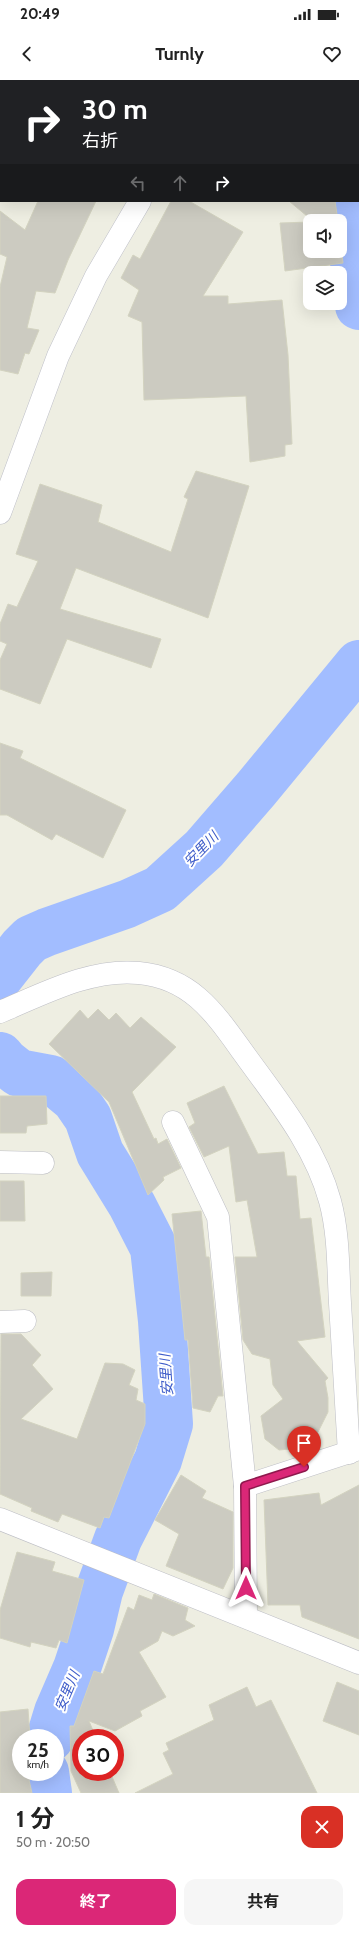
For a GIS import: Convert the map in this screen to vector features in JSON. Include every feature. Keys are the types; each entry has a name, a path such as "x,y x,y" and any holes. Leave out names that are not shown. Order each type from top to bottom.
{"street":[{"path":"0,513 58,356 96,276 139,202"},
{"path":"0,1012 85,978 104,974 138,973 170,980 186,988 206,1004 280,1104 306,1146 321,1176 330,1201 338,1258 354,1451 245,1486"},
{"path":"173,1122 218,1217 245,1486 246,1617"},
{"path":"0,1162 43,1163"},
{"path":"0,1322 25,1321"},
{"path":"0,1519 359,1663"}],"building":[{"path":"38,202 96,202 68,260 55,293 36,291 27,328 39,330 29,354 25,353 18,374 0,370 0,287 7,257 0,254 0,211 25,230"},
{"path":"170,202 191,202 243,232 203,296 228,296 228,304 282,300 288,355 292,444 285,445 285,456 250,462 246,396 144,400 142,322 128,316 139,290 121,278 133,255 140,259"},
{"path":"290,202 335,202 337,214 305,214"},
{"path":"303,222 303,258 342,258 343,263 321,266 303,266 303,269 285,271 280,223"},
{"path":"196,471 249,486 208,618 76,568 60,609 161,639 151,668 67,639 40,704 0,689 0,660 7,644 0,641 0,624 8,604 17,607 38,561 16,554 40,484 102,505 98,522 171,552 188,499 184,497"},
{"path":"0,743 23,751 20,758 126,810 103,858 56,834 52,840 7,815 0,815"},
{"path":"98,1009 109,1020 116,1013 130,1028 141,1017 176,1047 132,1092 154,1139 156,1138 158,1144 167,1139 181,1168 163,1177 164,1180 148,1195 109,1102 49,1044 80,1010 88,1019"},
{"path":"224,1086 258,1154 284,1152 287,1176 296,1176 300,1219 311,1218 325,1337 297,1341 328,1378 325,1381 328,1398 328,1412 318,1432 301,1446 290,1449 279,1450 265,1439 261,1416 283,1399 273,1385 270,1359 252,1354 243,1340 235,1257 257,1257 247,1200 236,1202 229,1146 204,1157 189,1127 195,1123 187,1103"},
{"path":"0,1096 46,1096 47,1124 27,1126 26,1133 0,1133"},
{"path":"0,1181 24,1181 25,1221 0,1221"},
{"path":"201,1211 206,1257 209,1257 223,1396 218,1396 210,1412 193,1408 188,1340 185,1340 172,1214"},
{"path":"52,1272 51,1296 21,1296 21,1273"},
{"path":"1,1334 21,1334 41,1355 32,1365 53,1389 21,1419 77,1439 105,1363 123,1364 135,1370 129,1385 138,1389 136,1400 145,1404 145,1424 109,1518 104,1517 100,1528 62,1514 58,1522 31,1511 32,1508 0,1494"},
{"path":"181,1475 206,1491 202,1498 233,1512 233,1568 223,1589 166,1566 179,1534 155,1520"},
{"path":"359,1485 359,1639 302,1617 300,1605 268,1605 264,1500 319,1493 321,1505"},
{"path":"17,1552 55,1562 52,1571 84,1580 67,1643 59,1640 56,1648 31,1642 30,1647 0,1638 0,1610"},
{"path":"154,1594 188,1608 185,1620 195,1626 173,1636 162,1631 158,1641 139,1652 166,1697 140,1711 142,1716 119,1729 110,1729 89,1721 92,1729 72,1729 72,1773 70,1726 74,1726 94,1671 103,1674 128,1607 134,1610 139,1595 152,1600"},
{"path":"337,1682 359,1691 359,1735 323,1721"},
{"path":"247,1687 256,1707 271,1700 317,1793 135,1793 173,1774 163,1753 169,1750 166,1743 214,1720 209,1705"},
{"path":"28,1709 29,1729 12,1729 12,1781 29,1781 32,1793 0,1793 0,1712"},
{"path":"76,1781 114,1781 119,1793 81,1793"}],"waterway":[{"name":"安里川","path":"347,202 359,306"},
{"name":"安里川","path":"0,976 31,939 127,904 160,889 204,849 256,789 359,664"},
{"name":"安里川","path":"0,1056 19,1073 51,1079 75,1099 88,1118 100,1153 132,1205 154,1248 162,1321 169,1424 158,1460 118,1539 99,1591 90,1629 77,1668 58,1712 53,1729"},
{"name":"安里川","path":"46,1781 48,1793"}],"route":[{"path":"246,1588 245,1486 304,1467"}]}
